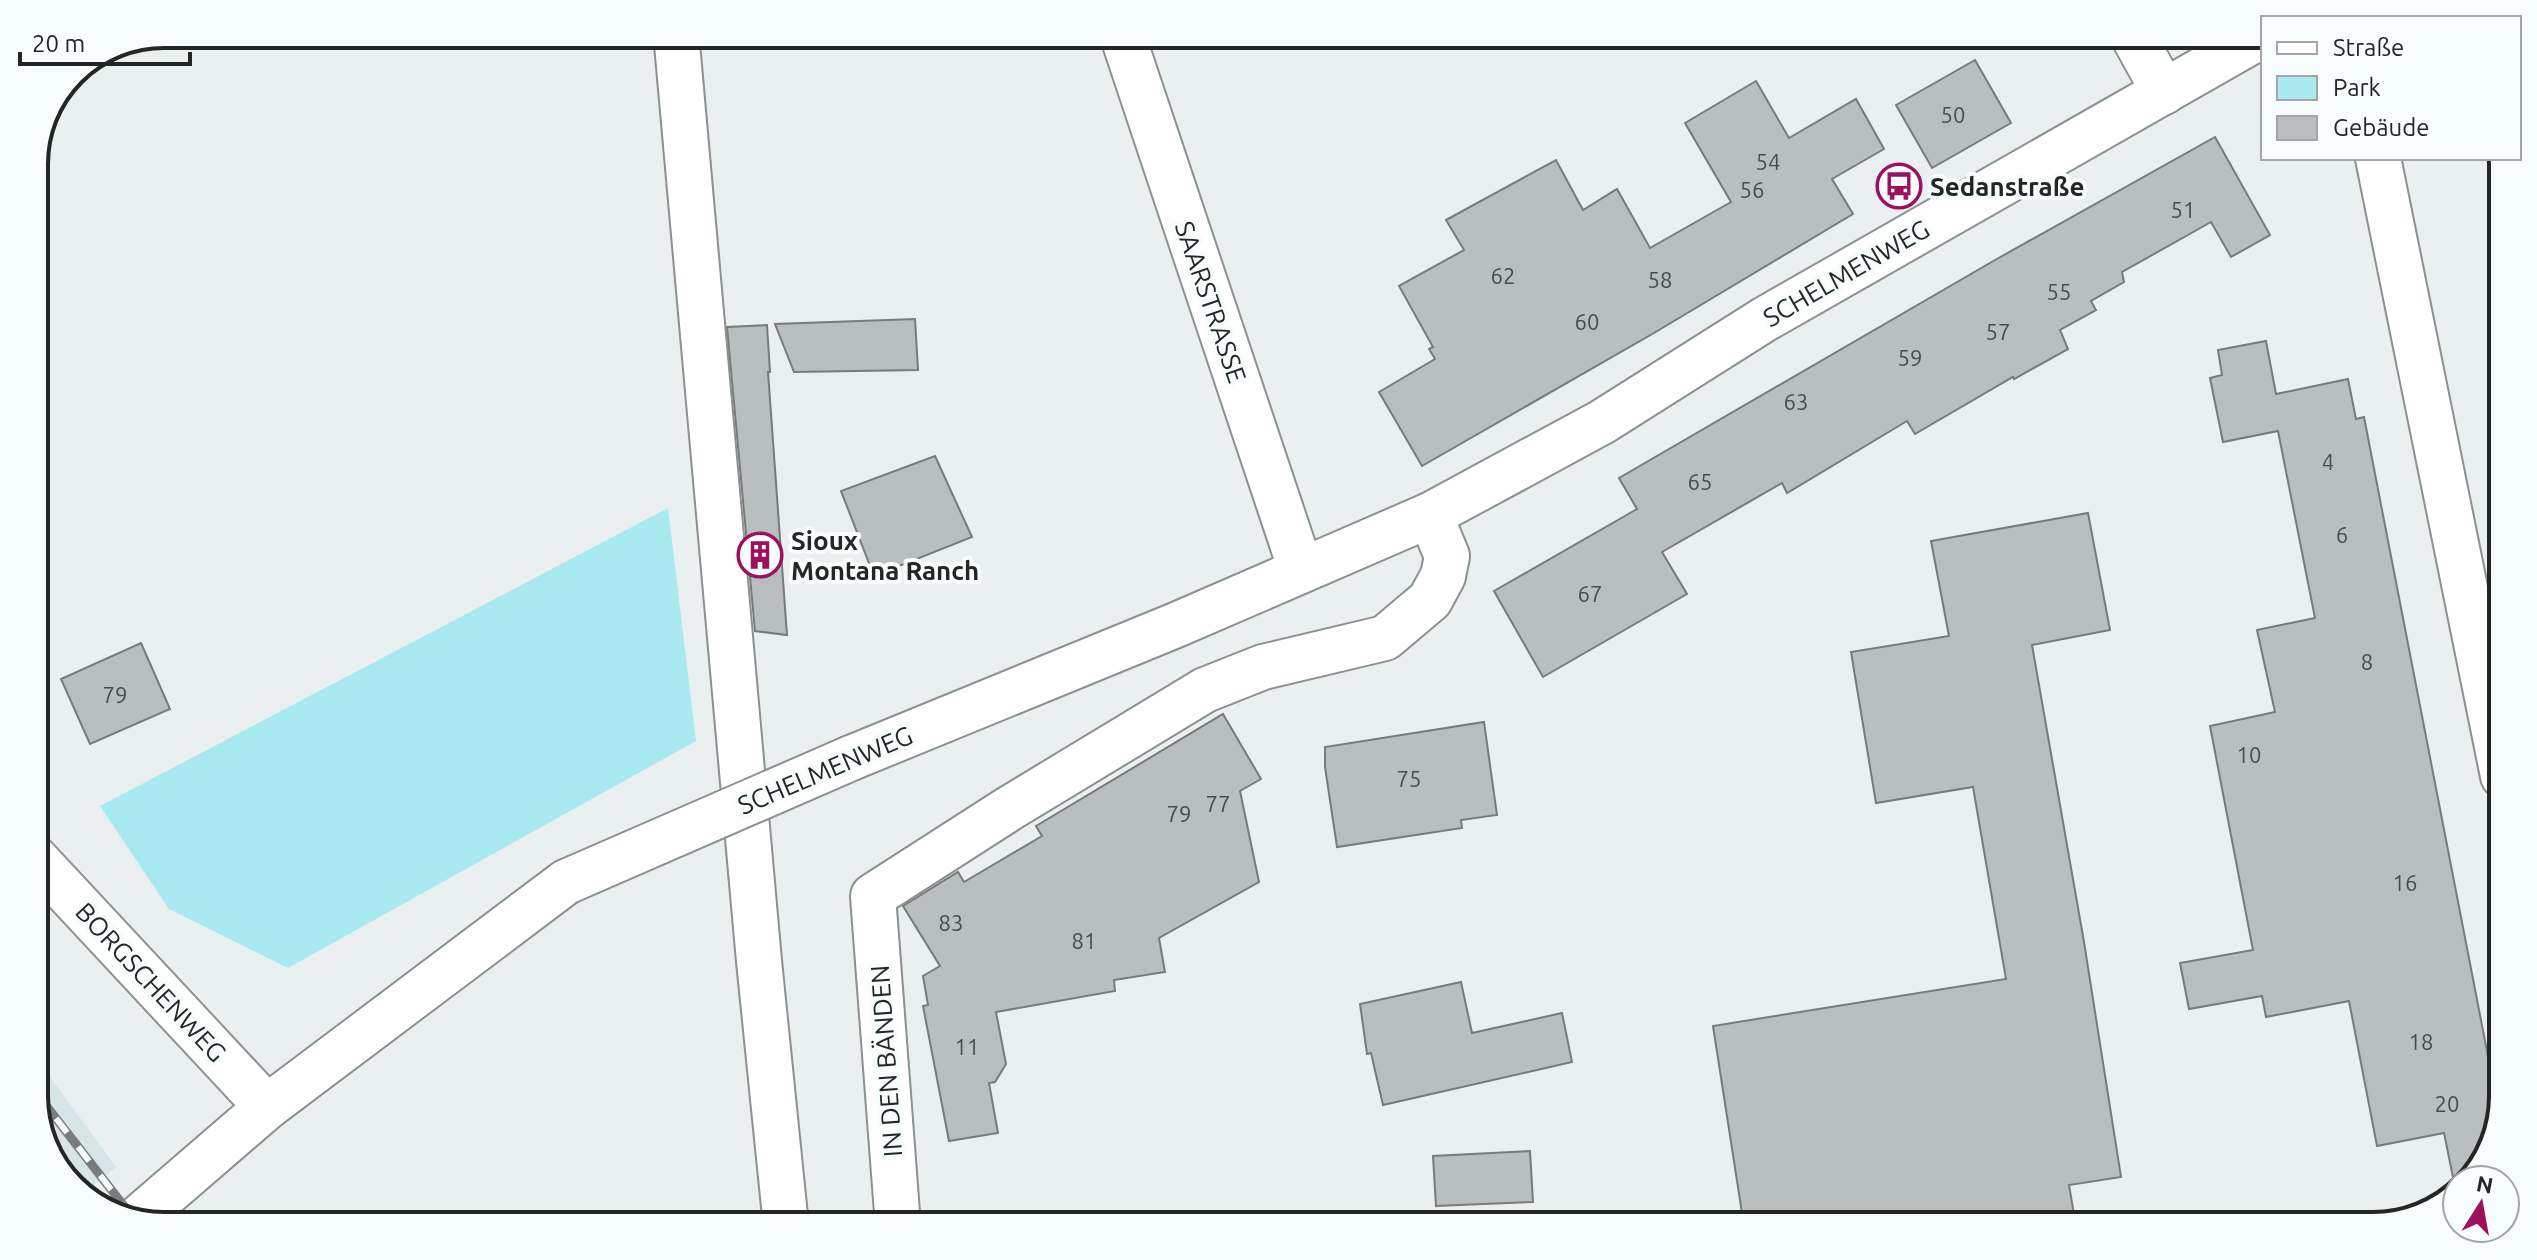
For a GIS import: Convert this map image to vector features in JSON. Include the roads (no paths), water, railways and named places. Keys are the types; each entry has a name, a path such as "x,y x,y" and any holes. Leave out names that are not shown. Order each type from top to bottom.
{"street":[{"path":"677,48 785,1212"},
{"name":"SAARSTRASSE","path":"1127,48 1301,570"},
{"path":"2140,48 2164,92"},
{"name":"SCHELMENWEG","path":"147,1210 267,1107 566,882 851,758 1430,515 1602,422 1765,319 2240,48"},
{"path":"2378,160 2489,707"},
{"name":"IN DEN BÄNDEN","path":"897,1212 873,896 1010,808 1205,690 1263,667 1385,638 1430,600 1443,576 1447,556 1430,515"},
{"name":"BORGSCHENWEG","path":"48,872 267,1107"}],"railway":[{"path":"49,1109 122,1204"}],"place":[{"name":"Sedanstraße","path":"1899,186"},
{"name":"Sioux Montana Ranch","path":"760,555"}]}
